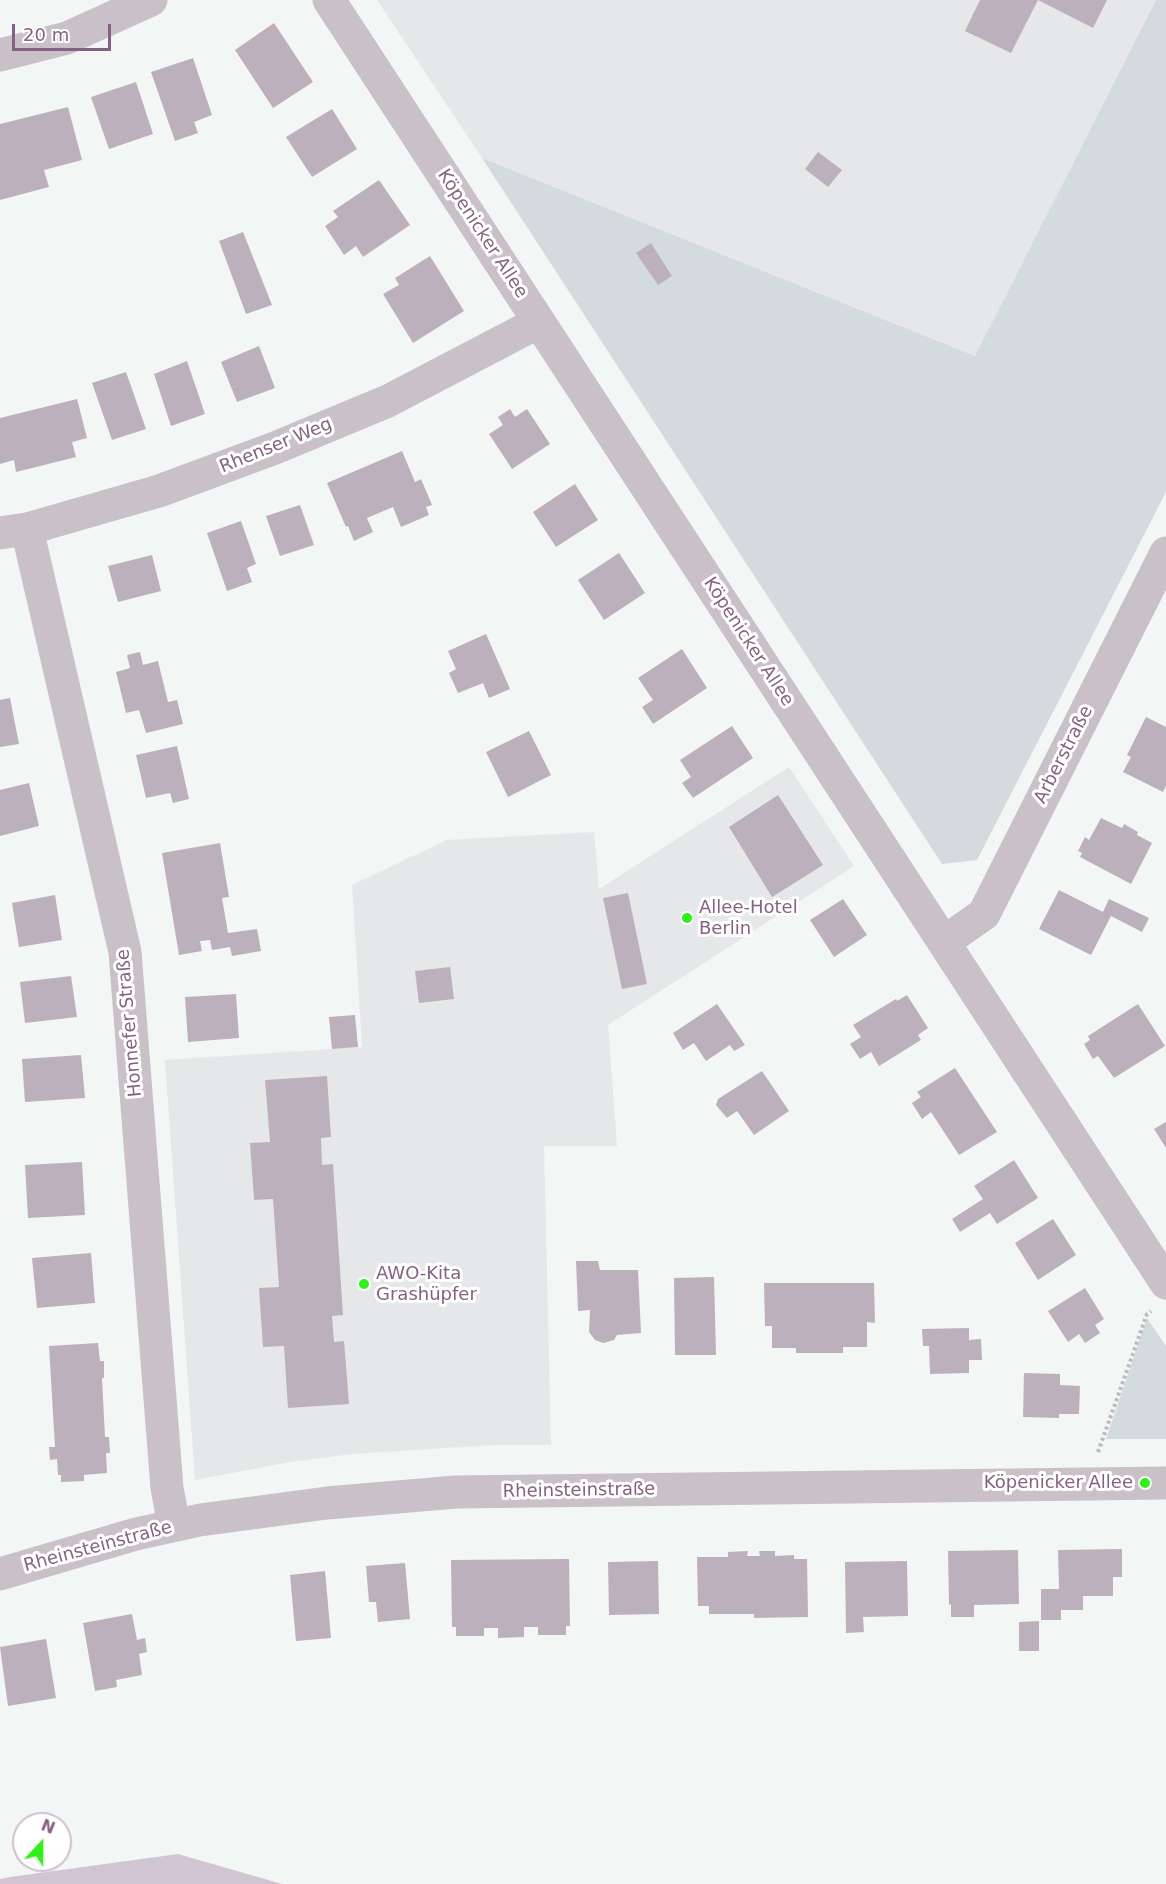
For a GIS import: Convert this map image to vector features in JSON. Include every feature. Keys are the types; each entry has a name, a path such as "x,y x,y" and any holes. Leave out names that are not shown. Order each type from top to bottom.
{"street":[{"path":"0,55 67,38 151,0"},
{"name":"Köpenicker Allee","path":"329,0 944,942 1161,1295"},
{"name":"Rhenser Weg","path":"13,531 159,491 275,448 388,401 539,322"},
{"name":"Honnefer Straße","path":"13,531 125,952 166,1488 174,1525"},
{"name":"Arberstraße","path":"944,942 984,914 1166,554"},
{"name":"Rheinsteinstraße","path":"0,1574 135,1534 200,1520 327,1503 456,1492 1166,1483"}],"path":[{"path":"1086,1484 1147,1314 1161,1295"}],"shaded area":[{"path":"377,0 1156,0 975,356 482,158"},
{"path":"1156,0 1166,0 1166,492 977,860 942,864 482,158 975,356"},
{"name":"AWO-Kita Grashüpfer","path":"789,767 854,866 608,1025 617,1146 544,1146 551,1445 493,1445 353,1454 290,1462 195,1480 165,1060 362,1047 352,885 447,840 594,832 599,889"},
{"path":"1147,1318 1166,1346 1166,1439 1106,1439"},
{"path":"178,1854 282,1884 0,1884 0,1879 47,1872 72,1872 72,1869"}],"building":[{"path":"980,0 1038,0 1011,53 965,31"},
{"path":"1038,0 1107,0 1093,28"},
{"path":"274,23 313,82 273,108 235,50"},
{"path":"193,58 212,115 194,122 198,133 175,141 151,72"},
{"path":"136,82 153,134 109,149 91,97"},
{"path":"68,107 82,160 44,170 49,187 0,200 0,124"},
{"path":"332,109 357,149 312,177 286,137"},
{"path":"818,152 842,170 828,187 805,169"},
{"path":"379,180 410,225 363,257 356,246 344,255 325,226 338,217 333,211"},
{"path":"243,232 272,305 246,314 219,241"},
{"path":"651,243 672,276 658,285 636,253"},
{"path":"430,256 464,311 413,343 383,294 399,285 395,278"},
{"path":"259,346 275,388 237,402 221,362"},
{"path":"187,361 205,414 171,426 154,374"},
{"path":"126,372 146,429 112,440 92,383"},
{"path":"77,399 87,438 72,442 76,457 16,472 14,460 0,464 0,418"},
{"path":"510,409 515,417 527,409 550,444 512,469 489,434 503,425 498,417"},
{"path":"402,451 415,482 421,479 432,505 426,507 429,515 401,527 393,507 367,518 373,532 354,541 327,483"},
{"path":"575,484 598,520 556,547 533,512"},
{"path":"300,505 314,545 280,556 266,516"},
{"path":"241,521 256,564 247,568 252,582 227,591 207,533"},
{"path":"619,553 645,593 604,620 578,580"},
{"path":"152,555 161,591 118,602 108,566"},
{"path":"486,634 510,689 489,698 483,683 458,693 449,673 456,669 448,651"},
{"path":"682,649 707,688 653,724 642,707 653,700 638,678"},
{"path":"140,652 143,665 158,661 168,702 177,700 183,724 146,733 139,710 126,713 116,672 130,668 127,655"},
{"path":"10,698 19,744 0,747 0,700"},
{"path":"1146,717 1166,727 1166,786 1163,792 1123,772 1131,757 1127,755"},
{"path":"732,726 753,758 693,798 682,783 691,777 680,760"},
{"path":"529,731 551,775 508,797 486,752"},
{"path":"177,746 189,799 173,803 170,793 146,798 136,755"},
{"path":"29,783 39,826 0,836 0,790"},
{"path":"778,795 823,865 772,897 729,827"},
{"path":"1101,818 1122,828 1124,824 1138,832 1137,835 1152,843 1131,884 1080,857 1082,853 1078,851 1085,837 1089,840"},
{"path":"220,843 229,897 222,898 228,933 257,929 261,951 232,956 230,947 212,950 210,940 200,941 202,951 179,955 162,853"},
{"path":"1059,890 1103,912 1109,899 1149,918 1142,932 1111,916 1091,955 1039,929"},
{"path":"628,893 647,984 622,989 603,898"},
{"path":"55,895 62,940 19,947 12,903"},
{"path":"843,899 867,935 834,957 810,920"},
{"path":"450,967 454,999 419,1003 415,971"},
{"path":"71,976 77,1017 25,1023 20,982"},
{"path":"236,994 239,1038 188,1042 185,997"},
{"path":"907,995 928,1028 918,1035 921,1040 879,1066 871,1052 860,1059 850,1044 861,1037 853,1025 896,999 897,1001"},
{"path":"717,1004 745,1045 734,1051 730,1045 706,1061 694,1043 683,1050 673,1033"},
{"path":"1138,1004 1165,1046 1114,1078 1098,1056 1093,1059 1084,1044 1090,1040 1088,1036"},
{"path":"355,1015 358,1047 332,1049 329,1017"},
{"path":"81,1055 85,1098 25,1102 22,1059"},
{"path":"955,1068 997,1132 959,1155 931,1112 922,1119 912,1103 921,1097 917,1092"},
{"path":"762,1071 789,1111 754,1135 737,1111 727,1118 716,1105 718,1099"},
{"path":"327,1076 331,1137 321,1138 322,1165 333,1164 343,1315 332,1316 334,1342 344,1341 349,1404 288,1408 284,1346 263,1347 259,1288 279,1287 273,1199 254,1200 250,1143 270,1142 265,1080"},
{"path":"1166,1122 1166,1148 1154,1129"},
{"path":"1014,1160 1038,1198 997,1224 990,1213 960,1232 952,1219 983,1199 974,1186"},
{"path":"82,1162 85,1215 28,1218 25,1165"},
{"path":"1053,1219 1076,1255 1038,1280 1015,1243"},
{"path":"91,1253 95,1303 37,1308 32,1258"},
{"path":"576,1261 598,1261 600,1270 638,1270 641,1333 617,1335 614,1340 603,1343 595,1340 589,1332 590,1310 578,1311"},
{"path":"714,1277 716,1355 675,1355 674,1278"},
{"path":"764,1283 874,1283 875,1323 867,1322 867,1347 843,1347 843,1353 796,1353 796,1348 772,1348 772,1326 765,1326"},
{"path":"1085,1288 1104,1319 1095,1325 1100,1333 1085,1343 1079,1334 1068,1342 1048,1311"},
{"path":"969,1328 969,1340 981,1339 982,1360 969,1360 969,1373 930,1374 929,1346 923,1346 922,1329"},
{"path":"98,1343 100,1361 104,1361 104,1378 102,1378 105,1437 109,1437 110,1453 106,1453 107,1473 84,1475 84,1481 61,1482 57,1459 50,1460 49,1447 55,1447 49,1346"},
{"path":"1024,1373 1060,1374 1060,1385 1080,1386 1079,1414 1059,1414 1059,1418 1023,1417"},
{"path":"1122,1549 1122,1577 1113,1577 1113,1596 1083,1596 1083,1610 1061,1610 1061,1620 1041,1620 1041,1589 1059,1589 1058,1550"},
{"path":"1018,1550 1019,1604 974,1605 974,1617 951,1617 948,1551"},
{"path":"748,1551 747,1556 760,1556 759,1551 775,1551 775,1556 794,1555 794,1559 807,1559 808,1617 754,1618 754,1614 709,1614 709,1606 698,1606 697,1557 728,1557 728,1552"},
{"path":"569,1559 570,1626 566,1626 566,1635 538,1635 538,1627 524,1627 524,1637 498,1638 498,1628 484,1628 484,1636 456,1636 456,1627 452,1627 451,1560"},
{"path":"658,1561 659,1614 609,1615 608,1562"},
{"path":"907,1561 908,1616 863,1617 864,1632 846,1633 845,1562"},
{"path":"405,1563 410,1619 378,1622 376,1602 369,1602 366,1566"},
{"path":"325,1571 331,1638 296,1641 290,1575"},
{"path":"132,1614 137,1640 145,1638 147,1652 139,1654 142,1675 116,1680 117,1687 95,1691 83,1623"},
{"path":"1039,1621 1039,1651 1019,1651 1019,1622"},
{"path":"46,1639 56,1698 8,1706 0,1647"}],"place":[{"name":"Allee-Hotel Berlin","path":"687,918"},
{"name":"AWO-Kita Grashüpfer","path":"364,1284"},
{"name":"Köpenicker Allee","path":"1145,1483"}]}
